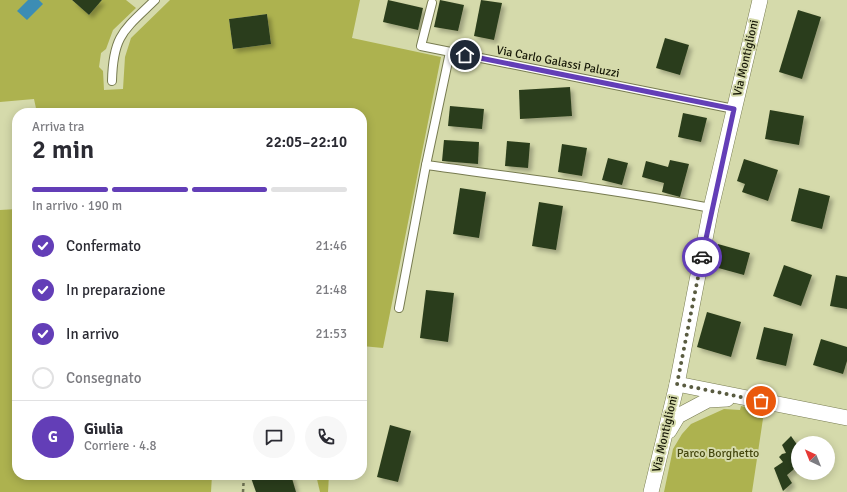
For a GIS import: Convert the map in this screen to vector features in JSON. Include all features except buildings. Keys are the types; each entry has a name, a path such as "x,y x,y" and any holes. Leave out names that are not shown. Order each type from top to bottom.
{"street":[{"name":"Via Montiglioni","path":"651,492 677,384 711,208 760,0"},
{"path":"677,384 847,418"},
{"path":"665,438 678,416 708,400 746,398"}],"lane":[{"path":"112,81 114,52 118,40 125,30 155,0"},
{"name":"Via Carlo Galassi Paluzzi","path":"432,3 421,46 734,109"},
{"path":"399,308 426,165 450,52"},
{"path":"426,165 636,193 711,208"}],"path":[{"path":"243,492 244,480"}],"green space":[{"path":"0,0 72,0 89,15 102,0 126,0 136,8 113,30 106,49 101,53 99,67 103,71 104,90 123,89 125,57 131,38 170,0 360,0 352,38 441,57 383,348 367,346 367,108 36,108 34,99 0,102","holes":["267,14 271,44 233,49 229,19"]},
{"path":"12,209 12,480 212,480 211,492 0,492 0,210"},
{"name":"Parco Borghetto","path":"741,406 764,412 752,492 664,492 673,449 682,434 691,424 724,409 740,410"},
{"path":"317,480 329,480 328,492 320,492"}],"water":[{"path":"28,0 39,0 43,4 27,20 17,11"}],"way so far":[{"path":"702,257 677,384 761,401"}],"route":[{"path":"465,55 734,109 711,208 702,257"}]}
